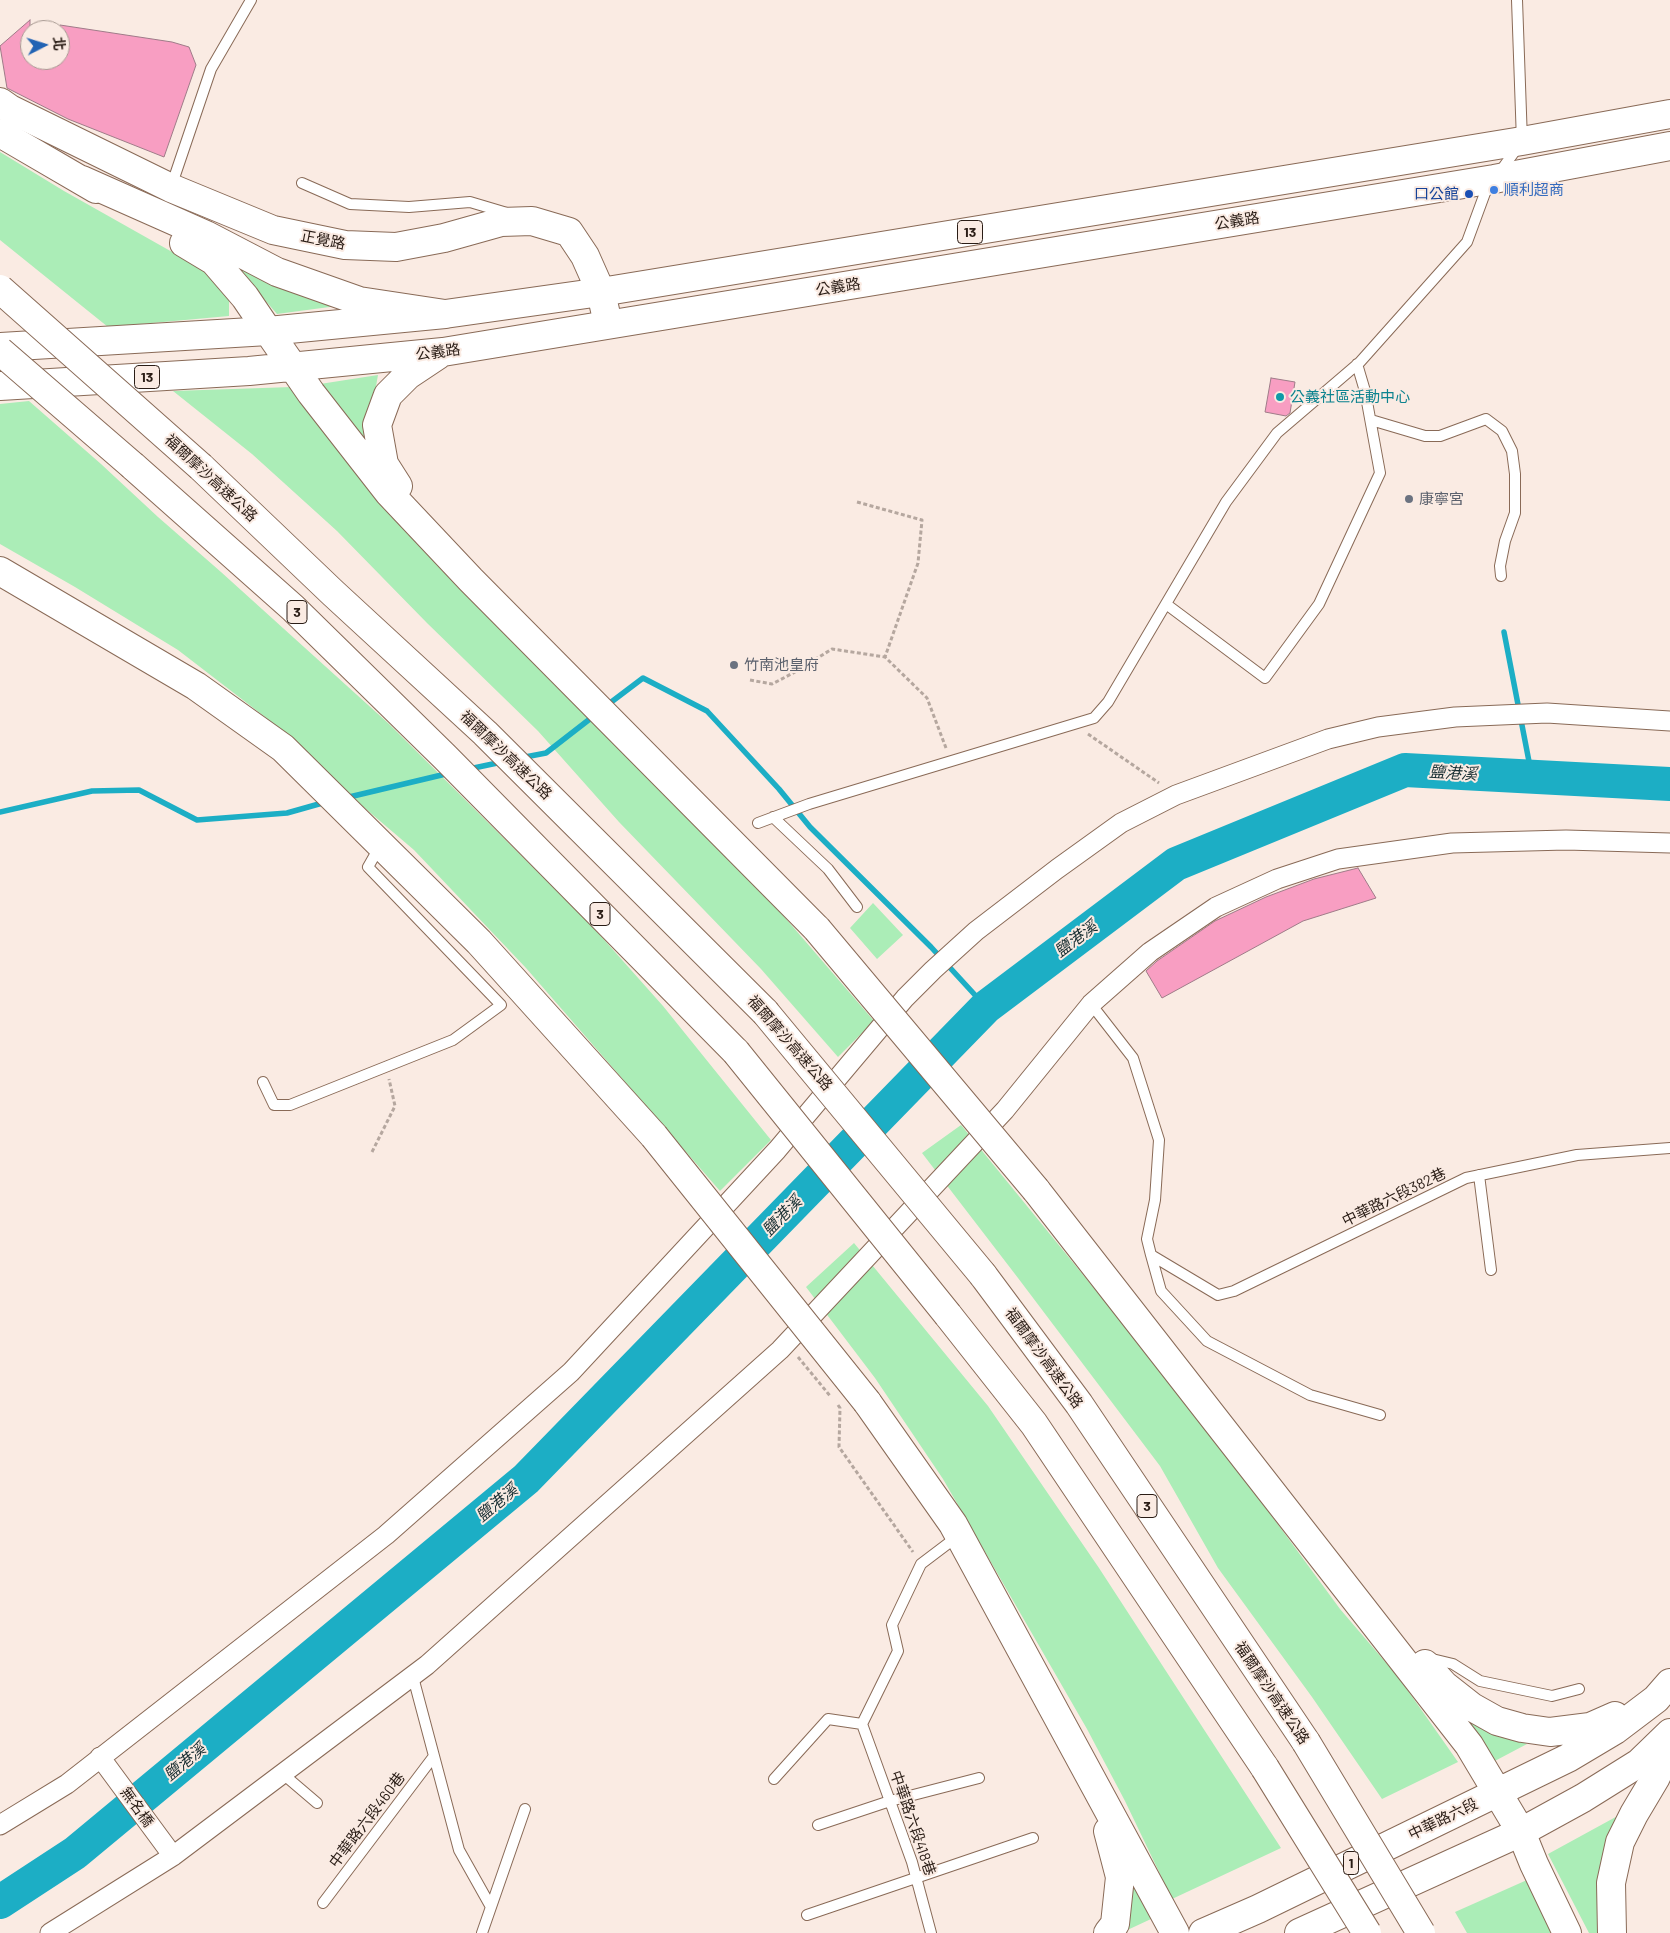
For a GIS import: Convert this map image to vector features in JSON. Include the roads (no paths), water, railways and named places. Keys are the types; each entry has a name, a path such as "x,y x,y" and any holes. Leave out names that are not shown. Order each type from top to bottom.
{"main road":[{"name":"正覺路","path":"0,102 10,109 171,188 274,230 345,245 396,247 444,238 501,222 532,221 569,232 585,256 601,292 608,324"},
{"name":"13","path":"0,347 268,331 446,314 601,292 1522,141 1670,114"},
{"path":"0,133 82,180 214,261 245,297 311,393 389,493 471,580 817,929 1036,1190 1470,1745 1521,1832 1567,1933"},
{"name":"公義路","path":"0,386 294,368 443,352 1494,179 1670,146"},
{"path":"82,180 206,236 277,272 359,301 446,314"},
{"name":"福爾摩沙高速公路","path":"0,289 201,467 512,760 765,1012 983,1275 1078,1404 1306,1742 1421,1933"},
{"name":"3","path":"0,351 293,608 459,771 736,1052 948,1314 1034,1424 1265,1768 1367,1933"},
{"path":"443,352 408,375 388,396 377,426 384,464 407,499 471,580"},
{"path":"0,571 196,686 283,748 479,942 654,1136 867,1402 959,1535 1175,1933"},
{"path":"1356,1599 1403,1639 1444,1685 1472,1708 1497,1721 1522,1728 1550,1732 1590,1727 1663,1691"},
{"name":"中華路六段","path":"1203,1933 1258,1909 1583,1749 1615,1730 1663,1691"},
{"path":"1061,1721 1107,1828 1120,1876 1115,1924 1108,1933"},
{"path":"1299,1933 1521,1832 1583,1798 1638,1763 1670,1734"},
{"path":"1612,1933 1611,1883 1620,1842 1656,1777 1670,1745"}],"street":[{"path":"0,1825 67,1784 386,1534 572,1372 777,1150 905,998 958,946 1057,869 1121,823 1176,795 1328,739 1378,727 1455,717 1547,713 1670,721"},
{"path":"50,1933 173,1856 413,1677 780,1350 1005,1110 1091,1004 1150,952 1216,907 1277,879 1338,859 1452,843 1566,840 1670,843"},
{"name":"無名橋","path":"100,1757 173,1856"}],"lane":[{"path":"171,188 211,69 251,0"},
{"path":"758,823 810,804 1094,718 1108,702 1226,502 1277,433 1357,364 1467,242 1485,193 1522,141 1517,0"},
{"path":"302,183 350,204 409,207 470,202 532,221"},
{"path":"1166,604 1265,678 1319,604 1380,473 1366,391 1357,364"},
{"path":"1371,420 1426,436 1440,436 1486,419 1502,431 1512,451 1515,474 1515,513 1505,541 1500,566 1501,576"},
{"path":"773,817 828,869 857,907"},
{"path":"263,1082 274,1105 290,1105 453,1040 501,1005 368,867 380,845"},
{"path":"1091,1004 1133,1058 1159,1140 1155,1200 1147,1239 1161,1291 1207,1341 1310,1395 1380,1415"},
{"name":"中華路六段382巷","path":"1151,1254 1218,1295 1234,1291 1466,1178 1577,1154 1670,1148"},
{"path":"1479,1176 1490,1270"},
{"path":"774,1779 828,1719 862,1724 898,1651 892,1625 921,1564 959,1535"},
{"path":"1418,1656 1453,1664 1480,1681 1552,1696 1579,1689"},
{"path":"413,1677 459,1850 491,1907"},
{"name":"中華路六段418巷","path":"862,1724 916,1878 931,1933"},
{"name":"中華路六段460巷","path":"324,1903 434,1756"},
{"path":"283,1774 317,1803"},
{"path":"818,1825 890,1801 979,1778"},
{"path":"482,1933 525,1809"},
{"path":"808,1914 1033,1838"}],"waterway":[{"path":"1504,632 1532,777"},
{"path":"606,706 643,678 707,711 779,789 810,827 931,947 986,1007"},
{"path":"520,758 546,753 595,715"},
{"path":"469,769 502,762"},
{"name":"鹽港溪","path":"0,1902 75,1853 526,1479 986,1007 1176,864 1405,770 1670,784"},
{"path":"345,798 450,773"},
{"path":"0,812 92,791 139,790 197,820 287,813 326,802"}],"place":[{"name":"順利超商","path":"1494,190"},
{"name":"口公館","path":"1469,194"},
{"name":"公義社區活動中心","path":"1280,397"},
{"name":"康寧宮","path":"1409,499"},
{"name":"竹南池皇府","path":"734,665"}]}
